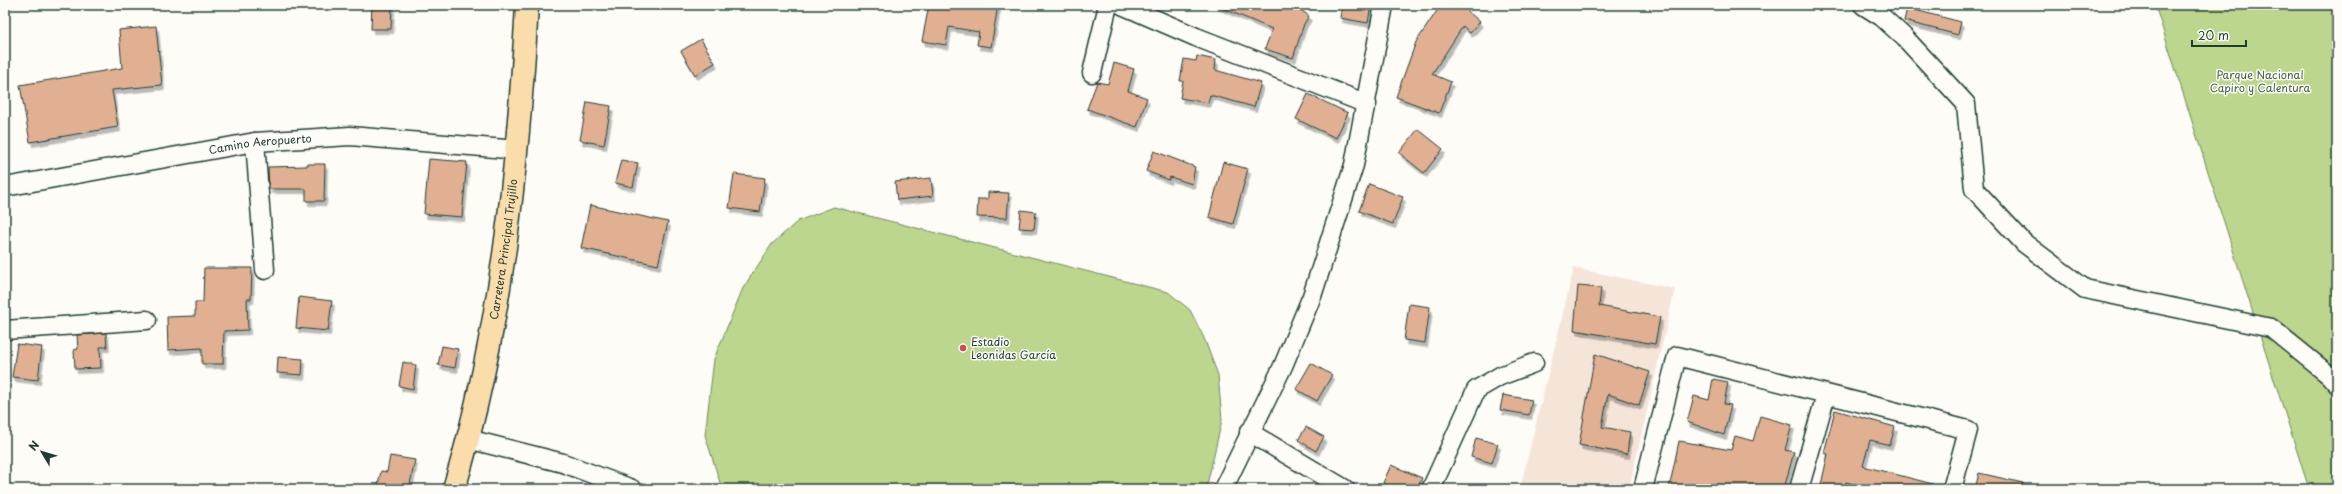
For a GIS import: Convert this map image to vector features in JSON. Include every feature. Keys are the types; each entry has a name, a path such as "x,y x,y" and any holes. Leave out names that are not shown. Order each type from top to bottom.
{"main road":[{"name":"Carretera Principal Trujillo","path":"454,489 468,438 499,298 517,150 527,5"}],"street":[{"path":"1092,73 1108,5"},
{"path":"1122,5 1196,37 1367,104"},
{"path":"1223,489 1249,432 1283,366 1312,296 1354,165 1367,104 1384,5"},
{"path":"1863,5 1882,17 1905,38 1966,104 1974,189 2024,243 2084,289 2271,328 2329,375 2337,384"},
{"name":"Camino Aeropuerto","path":"5,187 255,142 350,136 517,150"},
{"path":"255,142 265,270"},
{"path":"5,330 147,320"},
{"path":"1643,489 1677,356 1968,430 1952,489"},
{"path":"1431,489 1476,390 1500,376 1534,363"},
{"path":"1799,489 1826,395"},
{"path":"1249,432 1345,489"},
{"path":"468,438 564,463 632,489"}],"shaded area":[{"path":"1574,268 1675,289 1629,489 1520,489"}],"green space":[{"name":"Parque Nacional Capiro y Calentura","path":"2155,5 2337,5 2337,489 2309,489"},
{"name":"Estadio Leonidas García","path":"834,207 1168,292 1190,310 1204,338 1218,375 1222,420 1206,489 722,489 705,435 714,359 743,288 772,244 798,221"}],"building":[{"path":"372,5 392,5 391,29 371,29"},
{"path":"929,5 998,5 991,47 977,45 979,32 949,27 946,45 922,41"},
{"path":"1215,5 1294,5 1309,16 1304,24 1293,58 1265,49 1272,29"},
{"path":"1342,5 1371,5 1368,23 1340,18"},
{"path":"1441,5 1461,5 1480,22 1470,33 1463,26 1432,74 1451,82 1439,113 1396,97 1416,42"},
{"path":"1907,8 1961,22 1958,35 1904,21"},
{"path":"156,26 162,85 112,90 118,127 30,142 20,85 122,68 119,30"},
{"path":"701,39 715,63 695,75 681,51"},
{"path":"1197,56 1216,60 1215,70 1261,83 1254,107 1210,95 1208,103 1180,98 1183,81 1180,81 1184,59 1196,61"},
{"path":"1114,63 1134,69 1128,91 1147,98 1137,127 1087,109 1097,82 1108,84"},
{"path":"1308,94 1348,113 1336,138 1296,119"},
{"path":"587,102 611,106 604,145 580,140"},
{"path":"1418,129 1443,149 1424,173 1399,153"},
{"path":"1154,151 1195,167 1192,184 1170,177 1169,180 1146,171"},
{"path":"429,159 467,162 462,217 424,214"},
{"path":"621,160 638,163 633,187 615,183"},
{"path":"1223,162 1248,169 1233,224 1209,217"},
{"path":"307,164 325,164 324,201 306,201 306,189 269,189 268,167 307,166"},
{"path":"734,174 765,178 760,212 729,208"},
{"path":"931,178 933,196 897,200 895,182"},
{"path":"1369,184 1403,197 1393,224 1359,211"},
{"path":"988,192 1009,193 1007,218 977,217 978,199 988,199"},
{"path":"590,205 668,222 658,265 581,248"},
{"path":"1021,210 1036,212 1034,229 1019,228"},
{"path":"204,268 252,268 251,299 247,299 248,330 224,331 223,364 202,364 202,348 168,350 167,317 195,316 195,302 203,302"},
{"path":"1578,286 1601,288 1599,306 1660,317 1655,344 1574,330"},
{"path":"299,297 332,301 328,331 296,328"},
{"path":"1409,304 1430,307 1425,343 1404,340"},
{"path":"106,333 107,347 100,347 101,368 75,369 74,350 78,349 77,335"},
{"path":"17,344 42,347 38,380 12,377"},
{"path":"442,346 458,349 455,368 438,365"},
{"path":"1595,354 1650,372 1639,405 1608,394 1602,427 1630,432 1627,454 1579,445"},
{"path":"278,357 303,359 302,375 277,373"},
{"path":"403,362 416,365 413,389 399,386"},
{"path":"1311,363 1332,375 1317,401 1296,389"},
{"path":"1713,379 1728,382 1724,404 1731,405 1724,435 1687,422 1694,396 1709,400"},
{"path":"1503,395 1532,400 1529,415 1500,410"},
{"path":"1835,410 1895,427 1890,445 1870,440 1863,466 1933,484 1932,489 1872,489 1846,482 1844,489 1820,489 1828,454 1824,453"},
{"path":"1760,416 1792,425 1785,450 1794,452 1784,489 1669,489 1679,441 1731,450 1735,436 1753,441"},
{"path":"1306,427 1324,437 1316,451 1298,440"},
{"path":"1476,438 1498,444 1492,463 1471,457"},
{"path":"390,456 415,460 409,489 377,489 381,471 387,472"},
{"path":"1391,465 1422,478 1417,489 1396,489 1383,483"},
{"path":"1979,473 2023,483 2022,489 1975,489"}],"place":[{"name":"Estadio Leonidas García","path":"963,348"}]}
